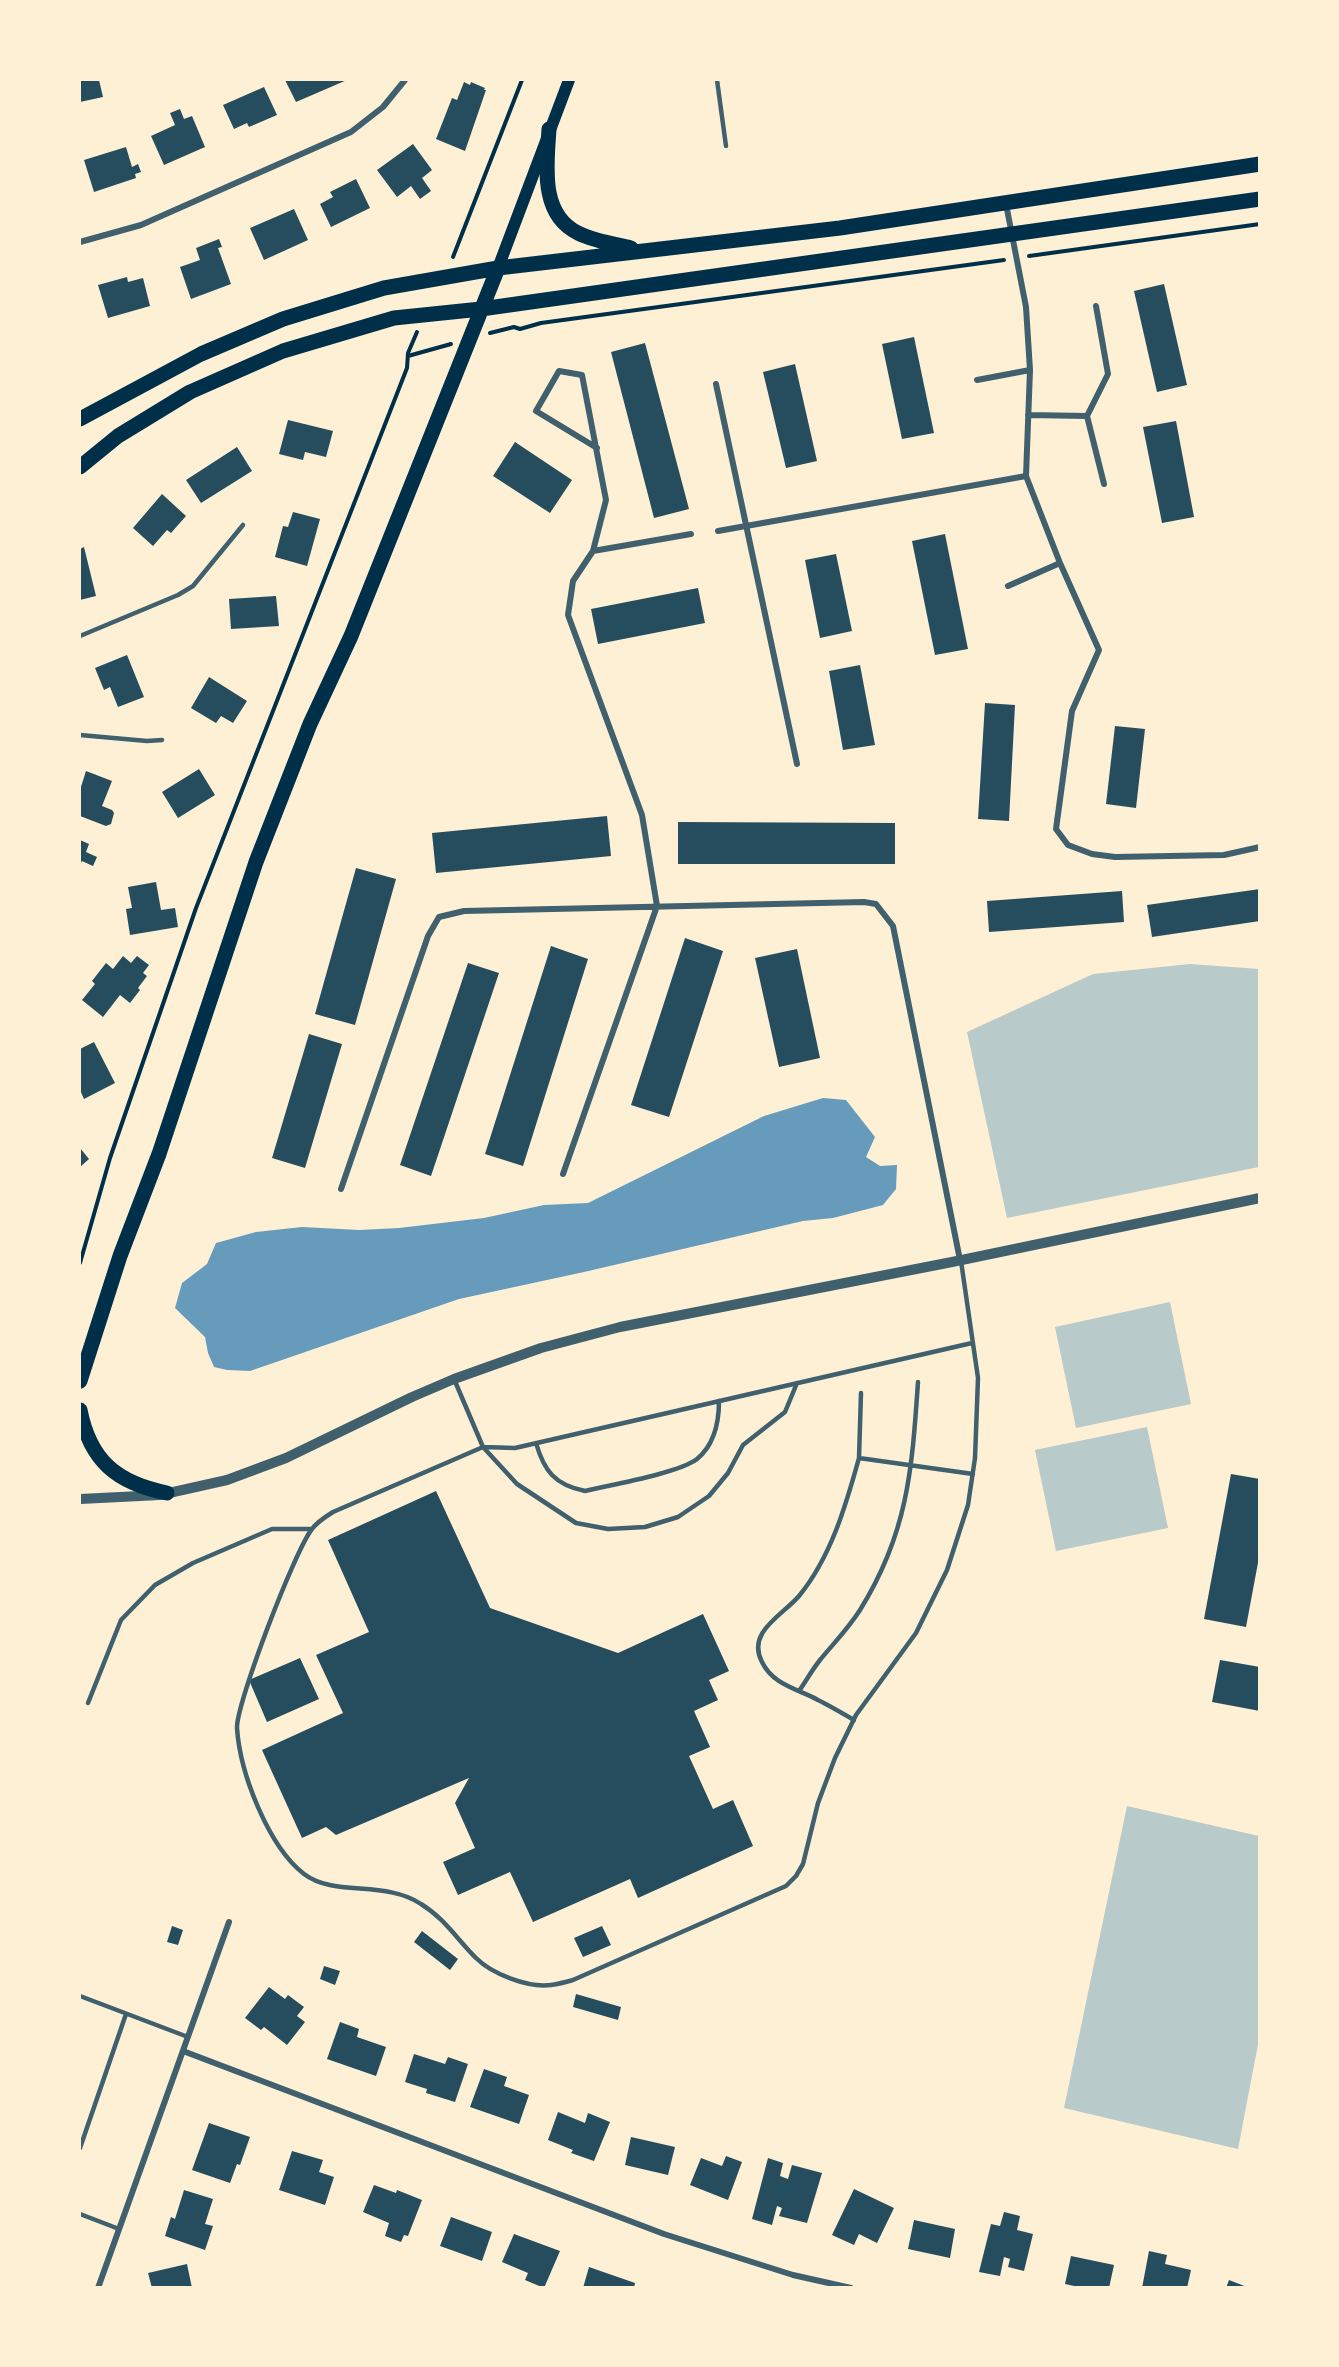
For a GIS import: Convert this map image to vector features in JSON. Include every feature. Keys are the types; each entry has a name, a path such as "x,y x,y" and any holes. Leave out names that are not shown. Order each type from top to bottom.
{"main road":[{"path":"80,1381 120,1256 159,1154 256,862 310,724 351,636 498,268 569,80"},
{"path":"549,129 547,168 549,192 557,215 576,232 589,238 643,250"},
{"path":"80,419 201,354 283,319 384,288 498,268 840,228 1005,201 1260,164"},
{"path":"80,467 118,436 190,392 273,355 394,318 481,309 1260,199"},
{"path":"80,1410 87,1438 104,1464 135,1484 167,1493"}],"street":[{"path":"80,243 141,225 351,132 384,107 405,80"},
{"path":"1005,201 1026,307 1030,370 1026,476 1060,563 1099,650 1072,711 1056,829 1068,845 1092,854 1115,857 1224,855 1260,847"},
{"path":"1096,306 1108,374 1087,416 1104,484"},
{"path":"563,1174 657,906 642,815 568,615 573,581 593,551 606,500 597,448 582,375 559,370 536,411 597,448"},
{"path":"977,380 1030,370"},
{"path":"716,384 797,764"},
{"path":"1028,416 1087,416"},
{"path":"718,531 1026,476"},
{"path":"593,551 692,534"},
{"path":"1008,586 1060,563"},
{"path":"340,1189 428,936 439,917 464,911 864,902 876,904 893,926 960,1260"},
{"path":"80,1499 167,1493 227,1480 286,1458 412,1396 454,1379 541,1348 620,1327 1260,1198"},
{"path":"98,2288 229,1922"},
{"path":"183,2051 664,2234 794,2275 851,2288"}],"lane":[{"path":"717,80 726,146"},
{"path":"80,636 178,595 194,586 243,525"},
{"path":"80,735 147,741 162,740"},
{"path":"960,1260 978,1378 978,1415 969,1505 943,1579 916,1633 854,1720 826,1780 803,1864 786,1886 573,1980 550,1986 536,1985 509,1977 477,1959 435,1913 417,1901 380,1889 319,1882 304,1874 279,1845 258,1805 240,1748 238,1717 256,1661 297,1554 312,1529 333,1512 483,1447 514,1448 972,1343"},
{"path":"454,1379 483,1447 517,1484 576,1522 608,1529 645,1527 678,1517 709,1496 728,1473 743,1445 785,1412 797,1383"},
{"path":"799,1691 819,1661 847,1630 874,1587 892,1547 905,1505 912,1465 918,1382"},
{"path":"854,1720 777,1680 769,1673 758,1652 759,1641 772,1621 797,1598 820,1563 837,1529 859,1458 861,1393"},
{"path":"536,1443 542,1465 572,1488 585,1491 680,1468 696,1460 709,1446 719,1419 719,1401"},
{"path":"859,1458 973,1474"},
{"path":"88,1703 121,1620 155,1585 193,1563 272,1529 312,1529"},
{"path":"80,1996 188,2037"},
{"path":"80,2148 126,2014"},
{"path":"80,2214 119,2229"}],"path":[{"path":"444,277 522,80"},
{"path":"408,356 514,327 520,329 542,323 1260,224"},
{"path":"80,1263 110,1158 196,908 407,368 408,353 426,315"}],"shaded area":[{"path":"1190,964 1259,969 1259,1167 1007,1218 967,1032 1093,974"},
{"path":"1170,1302 1191,1404 1076,1428 1055,1327"},
{"path":"1147,1427 1168,1528 1056,1551 1035,1450"},
{"path":"1127,1806 1259,1836 1259,2039 1238,2149 1064,2108"}],"water":[{"path":"823,1098 846,1100 875,1137 866,1157 880,1166 897,1165 896,1189 883,1205 833,1218 803,1221 459,1299 250,1371 214,1367 205,1337 175,1308 182,1283 207,1264 216,1243 256,1232 302,1227 359,1230 399,1228 484,1218 544,1205 588,1203 764,1116"}],"building":[{"path":"80,80 99,80 103,97 80,102"},
{"path":"285,80 347,80 296,102"},
{"path":"464,82 470,85 471,82 486,90 465,151 436,139 452,98 457,100"},
{"path":"264,87 277,115 249,127 247,123 234,129 223,105"},
{"path":"180,109 184,119 192,116 205,147 164,165 151,136 175,125 170,113"},
{"path":"413,144 432,170 422,178 431,191 420,199 411,186 397,197 377,170"},
{"path":"126,147 132,167 138,164 141,172 135,174 136,178 94,192 84,160"},
{"path":"356,179 370,208 331,227 320,204 333,197 330,192"},
{"path":"294,209 308,240 264,260 250,228"},
{"path":"219,239 222,247 218,248 231,284 191,299 180,267 200,260 196,248"},
{"path":"127,277 128,282 143,278 150,306 108,318 98,285"},
{"path":"1164,284 1187,385 1157,392 1134,291"},
{"path":"914,337 934,433 902,439 882,344"},
{"path":"645,343 689,509 654,518 611,352"},
{"path":"795,364 817,461 786,468 763,372"},
{"path":"288,420 333,431 326,457 305,452 303,460 279,454"},
{"path":"1176,421 1194,517 1162,523 1143,427"},
{"path":"515,442 572,480 550,513 493,476"},
{"path":"237,447 252,471 201,503 186,480"},
{"path":"162,494 186,516 171,533 167,530 153,546 133,528"},
{"path":"293,512 320,519 307,566 275,557 283,526 288,527"},
{"path":"945,534 968,649 935,655 912,541"},
{"path":"84,547 96,596 80,600 80,549"},
{"path":"836,554 852,631 820,638 805,560"},
{"path":"698,588 705,623 598,644 591,609"},
{"path":"276,596 279,626 231,629 229,599"},
{"path":"127,655 144,697 118,707 110,687 104,690 95,668"},
{"path":"860,665 875,745 843,750 829,671"},
{"path":"209,677 247,701 233,723 221,716 216,723 191,708"},
{"path":"985,703 1015,705 1009,821 978,819"},
{"path":"1115,726 1145,729 1136,808 1106,804"},
{"path":"199,769 215,795 178,818 162,792"},
{"path":"86,771 112,781 102,806 114,813 111,824 106,826 80,816 80,790"},
{"path":"607,816 611,856 436,873 432,833"},
{"path":"678,822 895,823 895,864 678,864"},
{"path":"80,840 89,844 86,852 97,857 93,866 82,861 80,865"},
{"path":"356,868 396,879 355,1025 315,1014"},
{"path":"156,882 161,910 175,908 178,927 130,935 126,909 132,908 128,887"},
{"path":"1260,889 1260,921 1152,937 1147,905"},
{"path":"1122,891 1124,922 989,932 987,901"},
{"path":"685,938 723,951 669,1117 631,1105"},
{"path":"551,946 588,959 523,1166 485,1154"},
{"path":"797,949 820,1058 779,1067 755,958"},
{"path":"123,956 131,963 137,956 149,965 143,973 147,976 130,1003 120,995 103,1017 82,1000 95,984 92,981 106,963 113,969"},
{"path":"468,963 499,973 431,1176 400,1165"},
{"path":"309,1034 342,1044 305,1168 272,1158"},
{"path":"94,1042 115,1083 84,1099 80,1090 80,1049"},
{"path":"80,1148 89,1159 80,1167"},
{"path":"1231,1474 1260,1479 1260,1552 1246,1627 1204,1619"},
{"path":"436,1491 490,1608 618,1653 703,1614 729,1671 709,1680 718,1700 694,1711 710,1747 689,1756 713,1809 733,1800 753,1846 638,1898 630,1879 533,1922 510,1872 458,1895 443,1862 475,1848 455,1803 469,1778 336,1835 326,1827 302,1838 262,1750 343,1713 316,1655 369,1632 328,1540"},
{"path":"300,1658 319,1699 267,1722 249,1680"},
{"path":"1220,1660 1260,1667 1260,1711 1212,1702"},
{"path":"172,1926 183,1930 178,1945 167,1942"},
{"path":"602,1926 611,1945 583,1957 574,1938"},
{"path":"422,1931 458,1959 450,1970 414,1942"},
{"path":"324,1966 340,1971 335,1985 320,1979"},
{"path":"269,1987 285,1999 288,1995 304,2007 297,2016 305,2022 287,2045 264,2027 261,2030 245,2018"},
{"path":"576,1994 621,2007 618,2020 573,2007"},
{"path":"340,2022 359,2029 357,2037 386,2047 376,2076 327,2059"},
{"path":"414,2054 445,2064 448,2057 468,2064 455,2102 426,2093 427,2089 405,2082"},
{"path":"484,2069 507,2077 504,2086 529,2095 519,2124 470,2107"},
{"path":"558,2112 585,2123 588,2113 610,2122 594,2161 571,2153 573,2150 548,2140"},
{"path":"209,2123 250,2137 240,2165 237,2164 230,2183 192,2170"},
{"path":"631,2137 675,2147 668,2175 625,2165"},
{"path":"292,2151 323,2160 319,2172 334,2177 325,2205 279,2190"},
{"path":"726,2156 742,2162 728,2200 690,2185 701,2158 722,2166"},
{"path":"768,2158 783,2163 780,2176 788,2179 792,2165 822,2173 807,2223 779,2216 782,2208 777,2206 772,2225 752,2219"},
{"path":"374,2185 396,2193 397,2190 422,2200 408,2236 404,2235 401,2242 385,2236 389,2223 363,2212"},
{"path":"854,2189 894,2208 877,2243 859,2234 854,2245 832,2235"},
{"path":"184,2190 213,2199 205,2224 213,2226 205,2250 165,2236 171,2217 175,2219"},
{"path":"1004,2212 1020,2216 1017,2230 1033,2234 1024,2271 1008,2267 1010,2259 1004,2257 1000,2276 979,2272 991,2224 1000,2226"},
{"path":"451,2217 492,2232 482,2261 440,2246"},
{"path":"914,2220 955,2229 950,2258 908,2249"},
{"path":"514,2234 560,2251 544,2288 525,2280 528,2273 502,2262"},
{"path":"1149,2251 1167,2255 1165,2264 1191,2270 1187,2288 1142,2288"},
{"path":"1071,2256 1114,2265 1109,2288 1083,2288 1065,2284"},
{"path":"187,2264 192,2288 152,2288 148,2273"},
{"path":"589,2267 635,2283 634,2288 583,2288"},
{"path":"1229,2280 1247,2287 1247,2288 1226,2288"}]}
